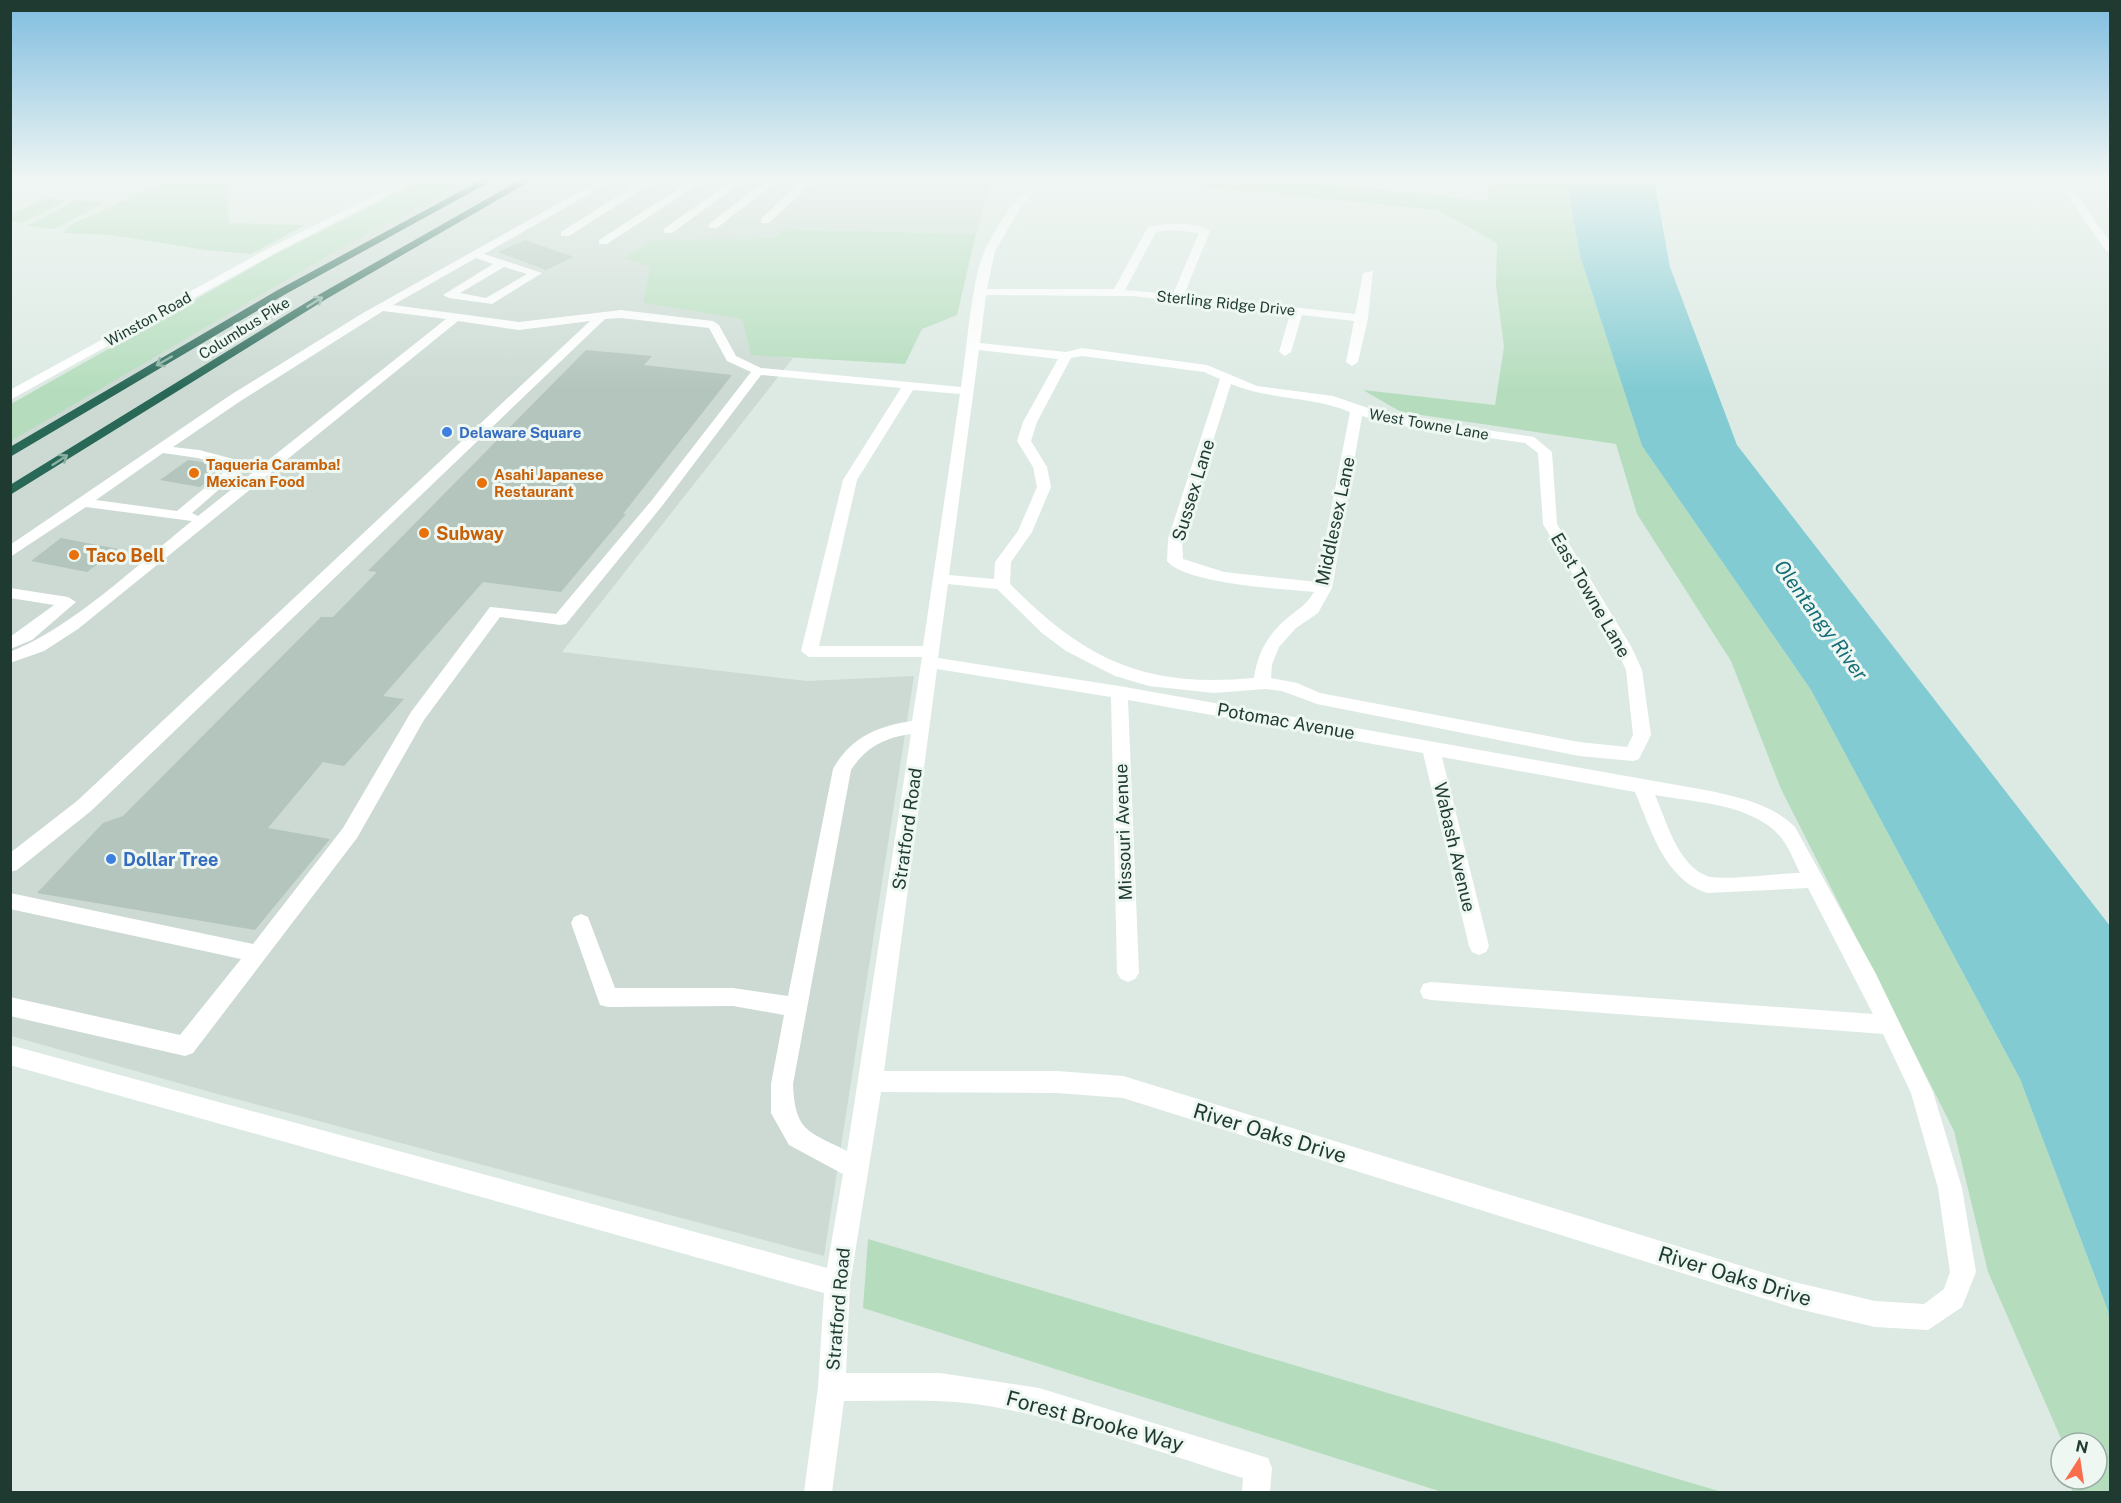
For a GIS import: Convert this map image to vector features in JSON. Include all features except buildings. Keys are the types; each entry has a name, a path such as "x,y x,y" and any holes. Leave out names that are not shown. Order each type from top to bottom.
{"highway":[{"name":"Columbus Pike","path":"10,453 280,293 361,249"},
{"name":"Columbus Pike","path":"10,491 324,296 406,249"}],"street":[{"name":"Winston Road","path":"10,396 275,249"},
{"path":"10,552 237,397 381,308 486,249"},
{"name":"Stratford Road","path":"818,1492 832,1387 837,1284 872,1081 981,292 991,249"},
{"path":"1118,293 1141,249"},
{"path":"1177,298 1197,249"},
{"path":"476,255 536,273 488,302 449,295 502,263"},
{"path":"1352,362 1369,273"},
{"name":"Sterling Ridge Drive","path":"981,292 1118,293 1362,318"},
{"path":"381,308 519,326 621,314 713,325 731,358 758,371 968,392"},
{"path":"1285,351 1297,311"},
{"path":"10,658 38,647 72,625 456,317"},
{"path":"10,864 93,798 602,317"},
{"name":"West Towne Lane","path":"974,346 1066,356 1082,352 1207,369 1254,389 1333,400 1390,420 1529,440 1545,452"},
{"path":"1002,585 1003,562 1025,532 1044,487 1040,467 1024,441 1030,422 1066,356"},
{"path":"10,1006 185,1046 350,834 417,716 496,612 560,620 657,503 758,371"},
{"name":"Sussex Lane","path":"1227,378 1175,539 1175,561 1182,566 1206,574 1324,588"},
{"name":"Potomac Avenue","path":"909,386 850,480 809,651 931,657 1642,786"},
{"name":"Middlesex Lane","path":"1262,683 1264,664 1272,645 1290,624 1312,609 1324,588 1358,410"},
{"path":"161,449 199,454 240,465 180,516"},
{"name":"East Towne Lane","path":"1262,683 1284,685 1317,698 1617,754 1633,754 1642,735 1634,670 1624,648 1550,525 1545,452"},
{"path":"83,502 204,519"},
{"path":"942,579 1002,585 1052,635 1093,662 1131,676 1215,688 1262,683"},
{"path":"10,593 68,602 26,636 10,644"},
{"name":"Missouri Avenue","path":"1119,692 1128,973"},
{"path":"856,1168 797,1137 783,1113 782,1084 842,769 854,750 872,738 894,730 921,726"},
{"name":"Wabash Avenue","path":"1431,747 1479,946"},
{"path":"1642,786 1678,865 1692,879 1707,885 1813,880"},
{"name":"River Oaks Drive","path":"872,1081 1057,1082 1122,1087 1794,1295 1875,1314 1928,1317 1953,1298 1964,1272 1950,1188 1922,1092 1890,1025 1788,832 1778,820 1741,807 1642,786"},
{"path":"10,901 258,954"},
{"path":"580,923 608,998 733,997 797,1007"},
{"path":"1431,991 1890,1025"},
{"path":"10,1055 837,1284"},
{"name":"Forest Brooke Way","path":"832,1387 940,1387 987,1392 1039,1402 1258,1468 1256,1492"}],"shaded area":[{"path":"637,249 624,257 650,266 644,303 742,319 751,354 793,358 562,652 807,681 914,676 824,1256 221,1095 11,1036 10,441 338,250"}],"green space":[{"path":"201,249 260,249 251,254"},
{"path":"286,249 340,249 11,441 11,404"},
{"path":"637,249 972,249 957,315 922,329 905,364 751,355 742,319 643,303 650,267 623,258"},
{"path":"1497,249 1579,249 1642,446 1811,690 2020,1079 2108,1311 2110,1328 2110,1492 2072,1492 2109,1491 2109,1431 2058,1431 1988,1272 1954,1131 1781,789 1731,661 1637,514 1616,444 1401,412 1363,390 1495,405 1504,347 1496,285"},
{"path":"868,1239 1722,1492 1442,1492 863,1308"}],"water":[{"name":"Olentangy River","path":"1579,249 1667,249 1670,267 1737,445 2110,926 2110,1328 2108,1311 2020,1079 1811,690 1642,446"}],"place":[{"name":"Delaware Square","path":"447,432"},
{"name":"Taqueria Caramba! Mexican Food","path":"194,473"},
{"name":"Asahi Japanese Restaurant","path":"482,483"},
{"name":"Subway","path":"424,533"},
{"name":"Taco Bell","path":"74,555"},
{"name":"Dollar Tree","path":"111,859"}]}
